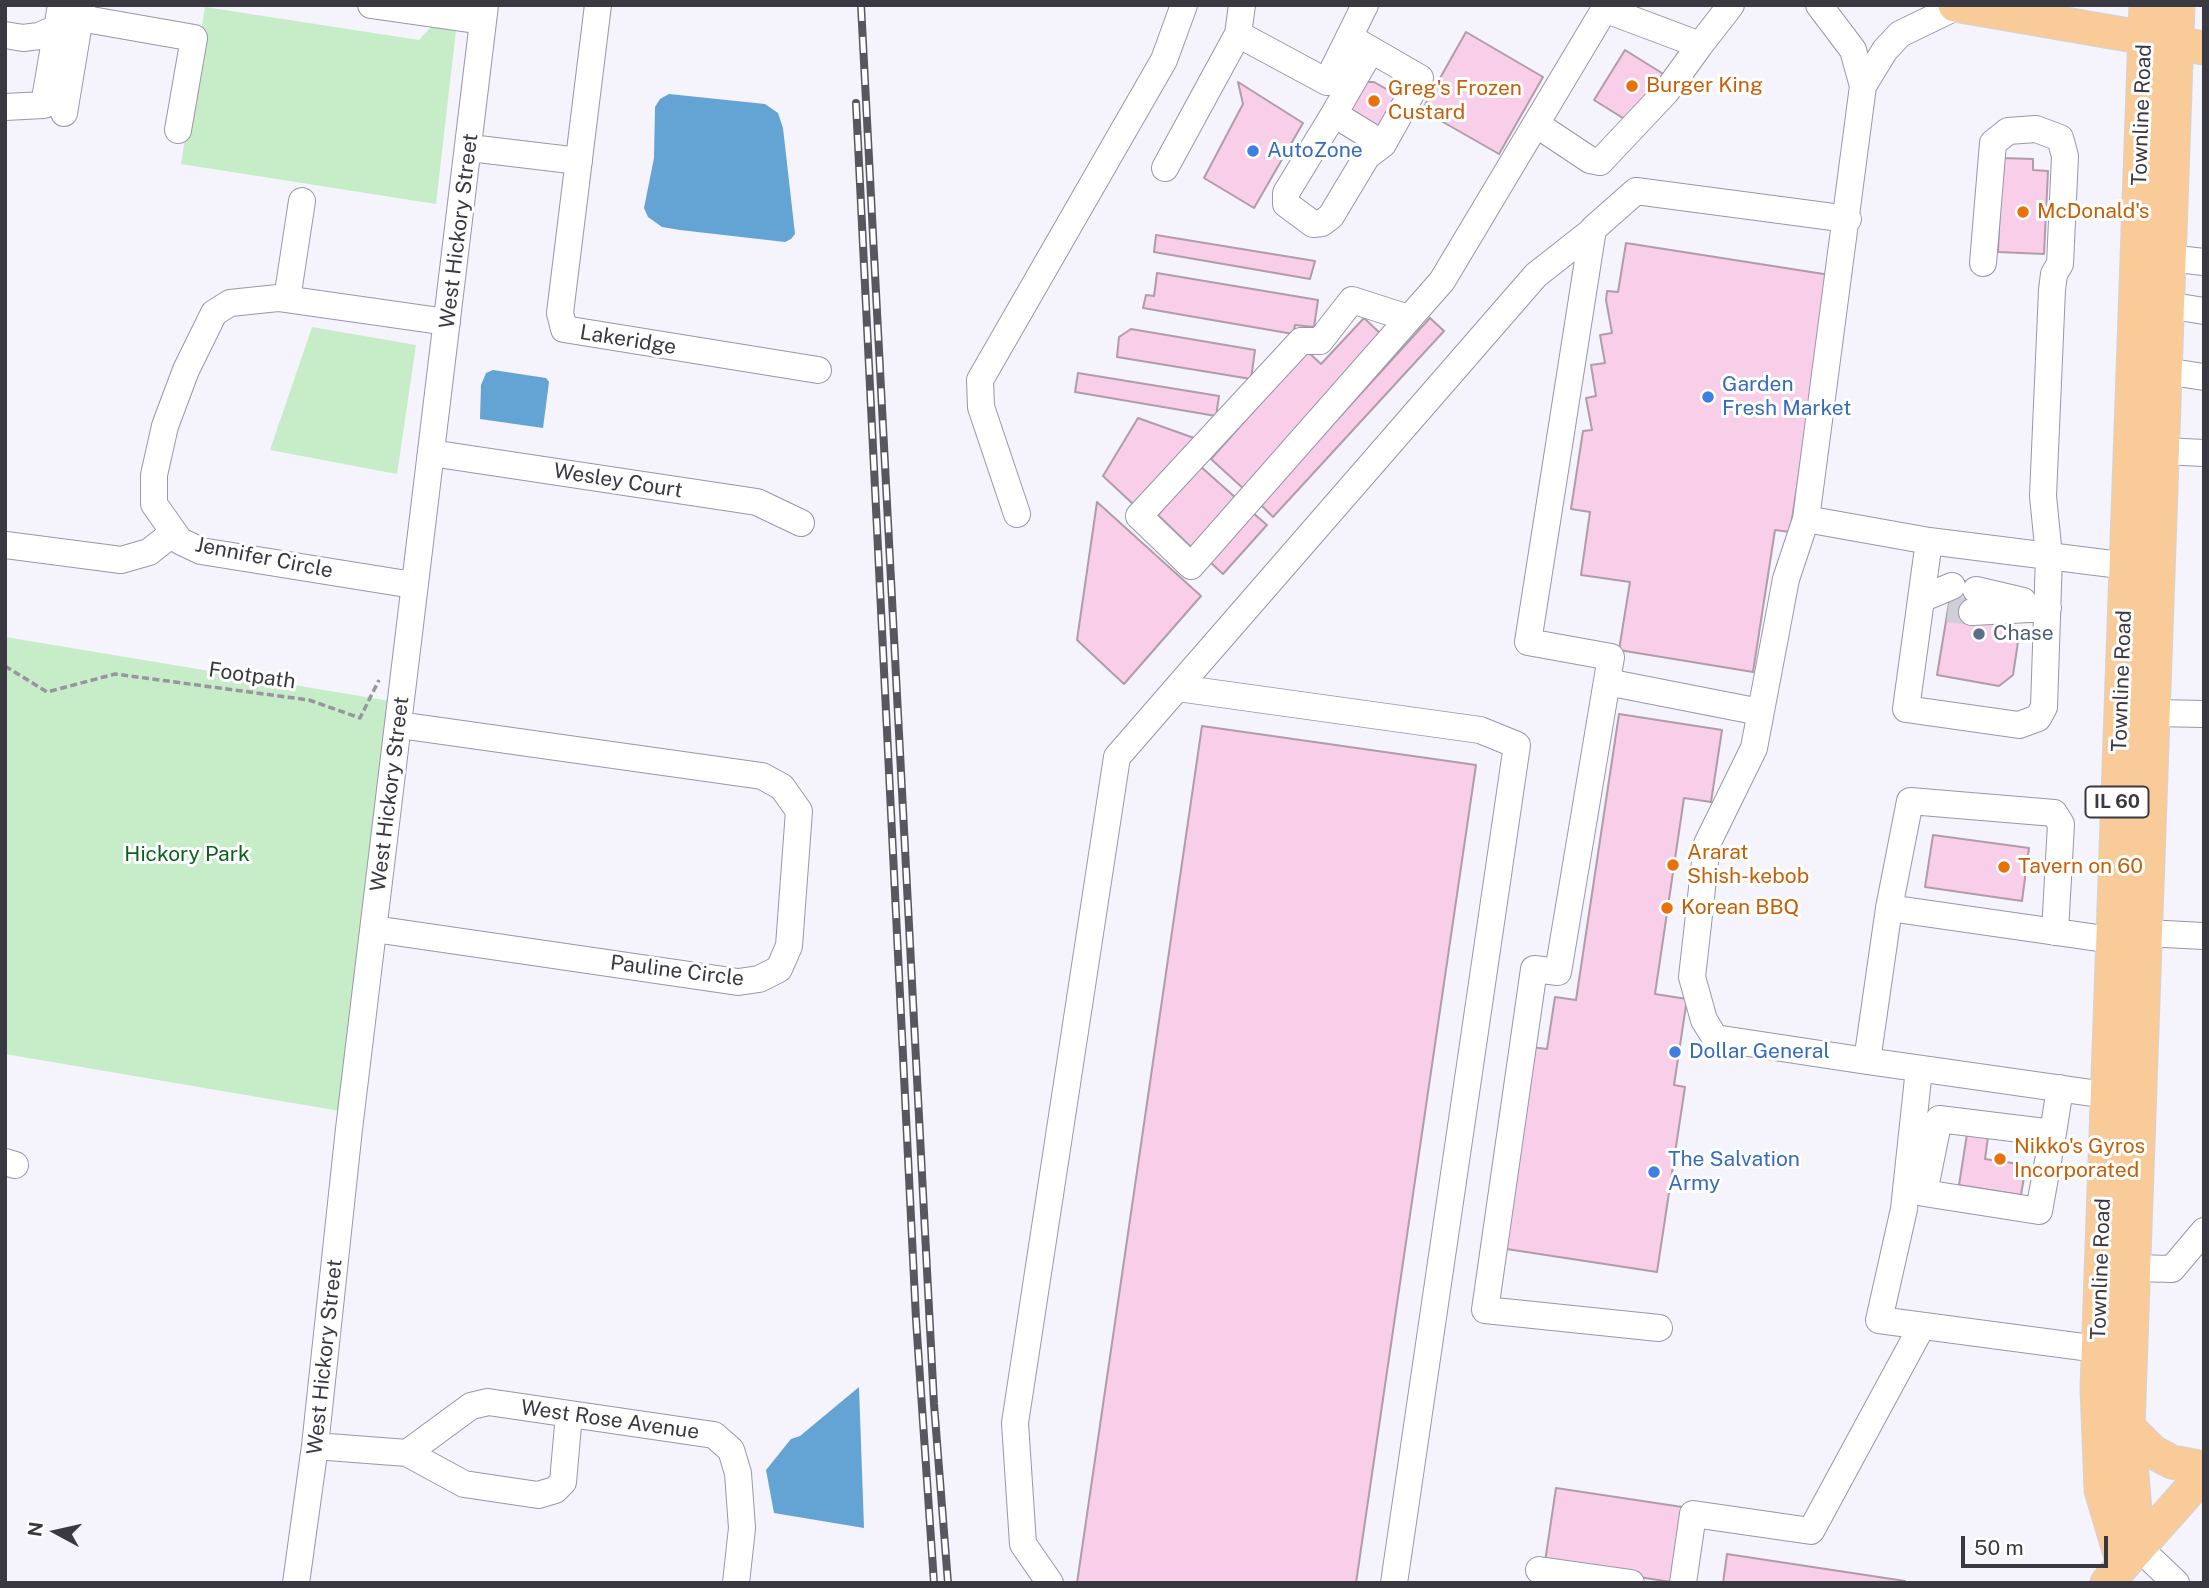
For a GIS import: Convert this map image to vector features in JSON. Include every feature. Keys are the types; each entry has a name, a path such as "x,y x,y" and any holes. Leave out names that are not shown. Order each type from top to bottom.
{"main road":[{"path":"1957,5 2029,10 2168,34"},
{"name":"Townline Road","path":"2123,1564 2101,1490 2098,1349 2106,1094 2112,940 2142,568 2168,34 2178,5"},
{"name":"Townline Road","path":"2123,1564 2153,713 2142,568 2163,451 2168,258 2168,34"},
{"path":"2128,1427 2153,1452 2172,1462 2204,1468"},
{"path":"2123,1564 2204,1474"}],"street":[{"name":"Lakeridge","path":"598,5 560,313 564,329 818,370"},
{"path":"1017,514 981,407 980,380 1164,60 1184,5"},
{"path":"1165,168 1238,34 1242,5"},
{"path":"1360,44 1420,78 1383,144 1367,156 1331,216 1322,223 1313,223 1286,204 1286,193 1334,114 1360,44 1365,5"},
{"path":"1540,117 1609,153 1666,92 1731,5"},
{"path":"1819,5 1853,50 1863,86 1848,219 1806,519 1786,579 1754,748 1707,844 1692,977 1704,1020 1715,1038 2106,1094"},
{"path":"1863,86 1885,50 1900,34 1957,5"},
{"path":"383,6 484,13"},
{"path":"1408,318 1352,300 1320,341 1301,341 1139,516 1191,566 1443,281 1605,7 1700,45"},
{"name":"West Hickory Street","path":"296,1583 316,1446 349,1129 470,148 484,13"},
{"path":"5,35 23,38 39,36 70,14 194,38 178,130"},
{"path":"5,107 44,105 70,14"},
{"path":"64,113 70,14"},
{"path":"1238,34 1327,82 1360,44"},
{"path":"1334,114 1383,144"},
{"path":"1929,541 1906,709 2019,726 2038,718 2045,707 2049,556 2043,496 2054,274 2060,264 2065,156 2060,138 2036,129 2008,131 1993,143 1988,264"},
{"path":"470,148 579,161"},
{"path":"1049,1583 1023,1544 1015,1423 1117,757 1536,275 1592,231 1636,191 1848,219"},
{"path":"287,299 302,201"},
{"path":"1592,231 1528,642 1611,657 1558,972 1534,969 1485,1310 1659,1328"},
{"path":"2168,258 2204,262"},
{"name":"Jennifer Circle","path":"414,585 201,551 180,541 153,504 154,475 164,426 186,370 214,313 230,303 256,299 287,299 447,322"},
{"path":"2167,305 2204,311"},
{"path":"2165,371 2204,377"},
{"path":"2163,451 2204,453"},
{"name":"Wesley Court","path":"431,453 757,502 801,523"},
{"path":"1806,519 1929,541 2142,568"},
{"path":"6,545 121,560 149,552 173,533"},
{"path":"1921,599 1962,599 2048,608"},
{"path":"1606,682 1760,712"},
{"path":"1178,688 1480,730 1517,745 1394,1583"},
{"path":"2153,713 2204,714"},
{"name":"Pauline Circle","path":"374,929 738,982 759,979 779,969 789,946 799,811 782,787 762,776 399,725"},
{"path":"1867,1061 1889,908 1910,801 2054,813 2062,824 2055,932"},
{"path":"1889,908 2112,940"},
{"path":"2145,933 2204,936"},
{"path":"1919,1069 1904,1209 1879,1320 2098,1349"},
{"path":"1939,1119 1924,1193 2039,1211 2060,1088"},
{"path":"1916,1101 1939,1119 2053,1133"},
{"path":"2134,1268 2172,1269 2204,1231"},
{"path":"1683,1583 1693,1514 1811,1531 1922,1326"},
{"name":"West Rose Avenue","path":"407,1453 478,1403 714,1435 731,1450 738,1473 742,1528 736,1583"},
{"path":"316,1446 407,1453 464,1484 538,1495 555,1490 563,1482 569,1414"},
{"path":"2123,1564 2176,1583"},
{"path":"1539,1570 1631,1583"}],"path":[{"name":"Footpath","path":"5,666 47,692 115,674 309,700 360,718 381,676"}],"green space":[{"path":"205,7 419,40 432,26 456,30 436,204 181,164"},
{"path":"312,327 416,345 397,474 270,450"},
{"name":"Hickory Park","path":"5,637 390,701 340,1111 5,1054"}],"water":[{"path":"669,94 765,104 778,113 783,128 795,234 791,239 785,242 680,230 662,227 648,217 644,208 654,158 655,107 660,99"},
{"path":"493,370 546,378 549,382 543,428 480,419 481,385 486,373"},
{"path":"859,1387 864,1528 774,1513 766,1470 791,1439 800,1436"}],"building":[{"path":"1466,32 1543,77 1499,154 1422,110"},
{"name":"Burger King","path":"1625,50 1665,75 1634,125 1594,100"},
{"name":"AutoZone","path":"1238,82 1303,123 1254,208 1204,178 1243,104"},
{"name":"Greg's Frozen Custard","path":"1365,82 1374,82 1395,94 1396,105 1376,129 1346,111"},
{"name":"McDonald's","path":"2002,158 2033,159 2033,170 2048,171 2044,254 1998,252"},
{"path":"1156,235 1315,261 1310,279 1154,252"},
{"path":"1626,243 1830,275 1790,532 1775,530 1753,672 1619,650 1630,582 1581,575 1590,512 1571,509 1583,431 1592,430 1586,398 1596,396 1591,365 1605,363 1600,335 1612,333 1607,291 1618,292"},
{"path":"1157,273 1318,300 1314,327 1295,325 1293,334 1143,308 1146,295 1154,296"},
{"path":"1364,318 1384,337 1245,490 1211,459 1307,351 1321,364"},
{"path":"1430,318 1444,331 1273,517 1260,504"},
{"path":"1131,329 1255,350 1251,379 1117,357 1119,337"},
{"path":"1078,373 1219,396 1216,416 1075,392"},
{"path":"1138,418 1194,438 1133,504 1103,476"},
{"path":"1200,466 1236,498 1191,547 1158,515"},
{"path":"1097,502 1201,596 1124,684 1077,640"},
{"path":"1253,513 1267,525 1223,574 1210,562"},
{"name":"Chase","path":"1953,579 1977,583 1971,619 2010,626 2018,642 2013,675 1999,686 1937,675"},
{"path":"1619,714 1722,730 1711,802 1684,798 1655,994 1687,999 1674,1085 1685,1087 1657,1272 1500,1248 1531,1047 1547,1049 1555,997 1576,1000"},
{"path":"1202,726 1476,765 1356,1583 1077,1583"},
{"path":"1933,835 2029,848 2022,901 1925,887"},
{"path":"1967,1134 1988,1137 1985,1159 2026,1165 2021,1195 1959,1185"},
{"path":"1556,1488 1689,1508 1677,1583 1545,1562"},
{"path":"1727,1554 1905,1581 1905,1583 1723,1583"}],"tunnel":[{"path":"1948,609 1972,612"}],"railway":[{"path":"861,5 934,1404 948,1583"},
{"path":"856,103 916,1319 934,1583"}],"place":[{"name":"Burger King","path":"1632,86"},
{"name":"Greg's Frozen Custard","path":"1374,101"},
{"name":"AutoZone","path":"1253,151"},
{"name":"McDonald's","path":"2023,212"},
{"name":"Garden Fresh Market","path":"1708,397"},
{"name":"Chase","path":"1979,634"},
{"name":"Ararat Shish-kebob","path":"1673,865"},
{"name":"Tavern on 60","path":"2004,867"},
{"name":"Korean BBQ","path":"1667,908"},
{"name":"Dollar General","path":"1675,1052"},
{"name":"Nikko's Gyros Incorporated","path":"2000,1159"},
{"name":"The Salvation Army","path":"1654,1172"}]}
